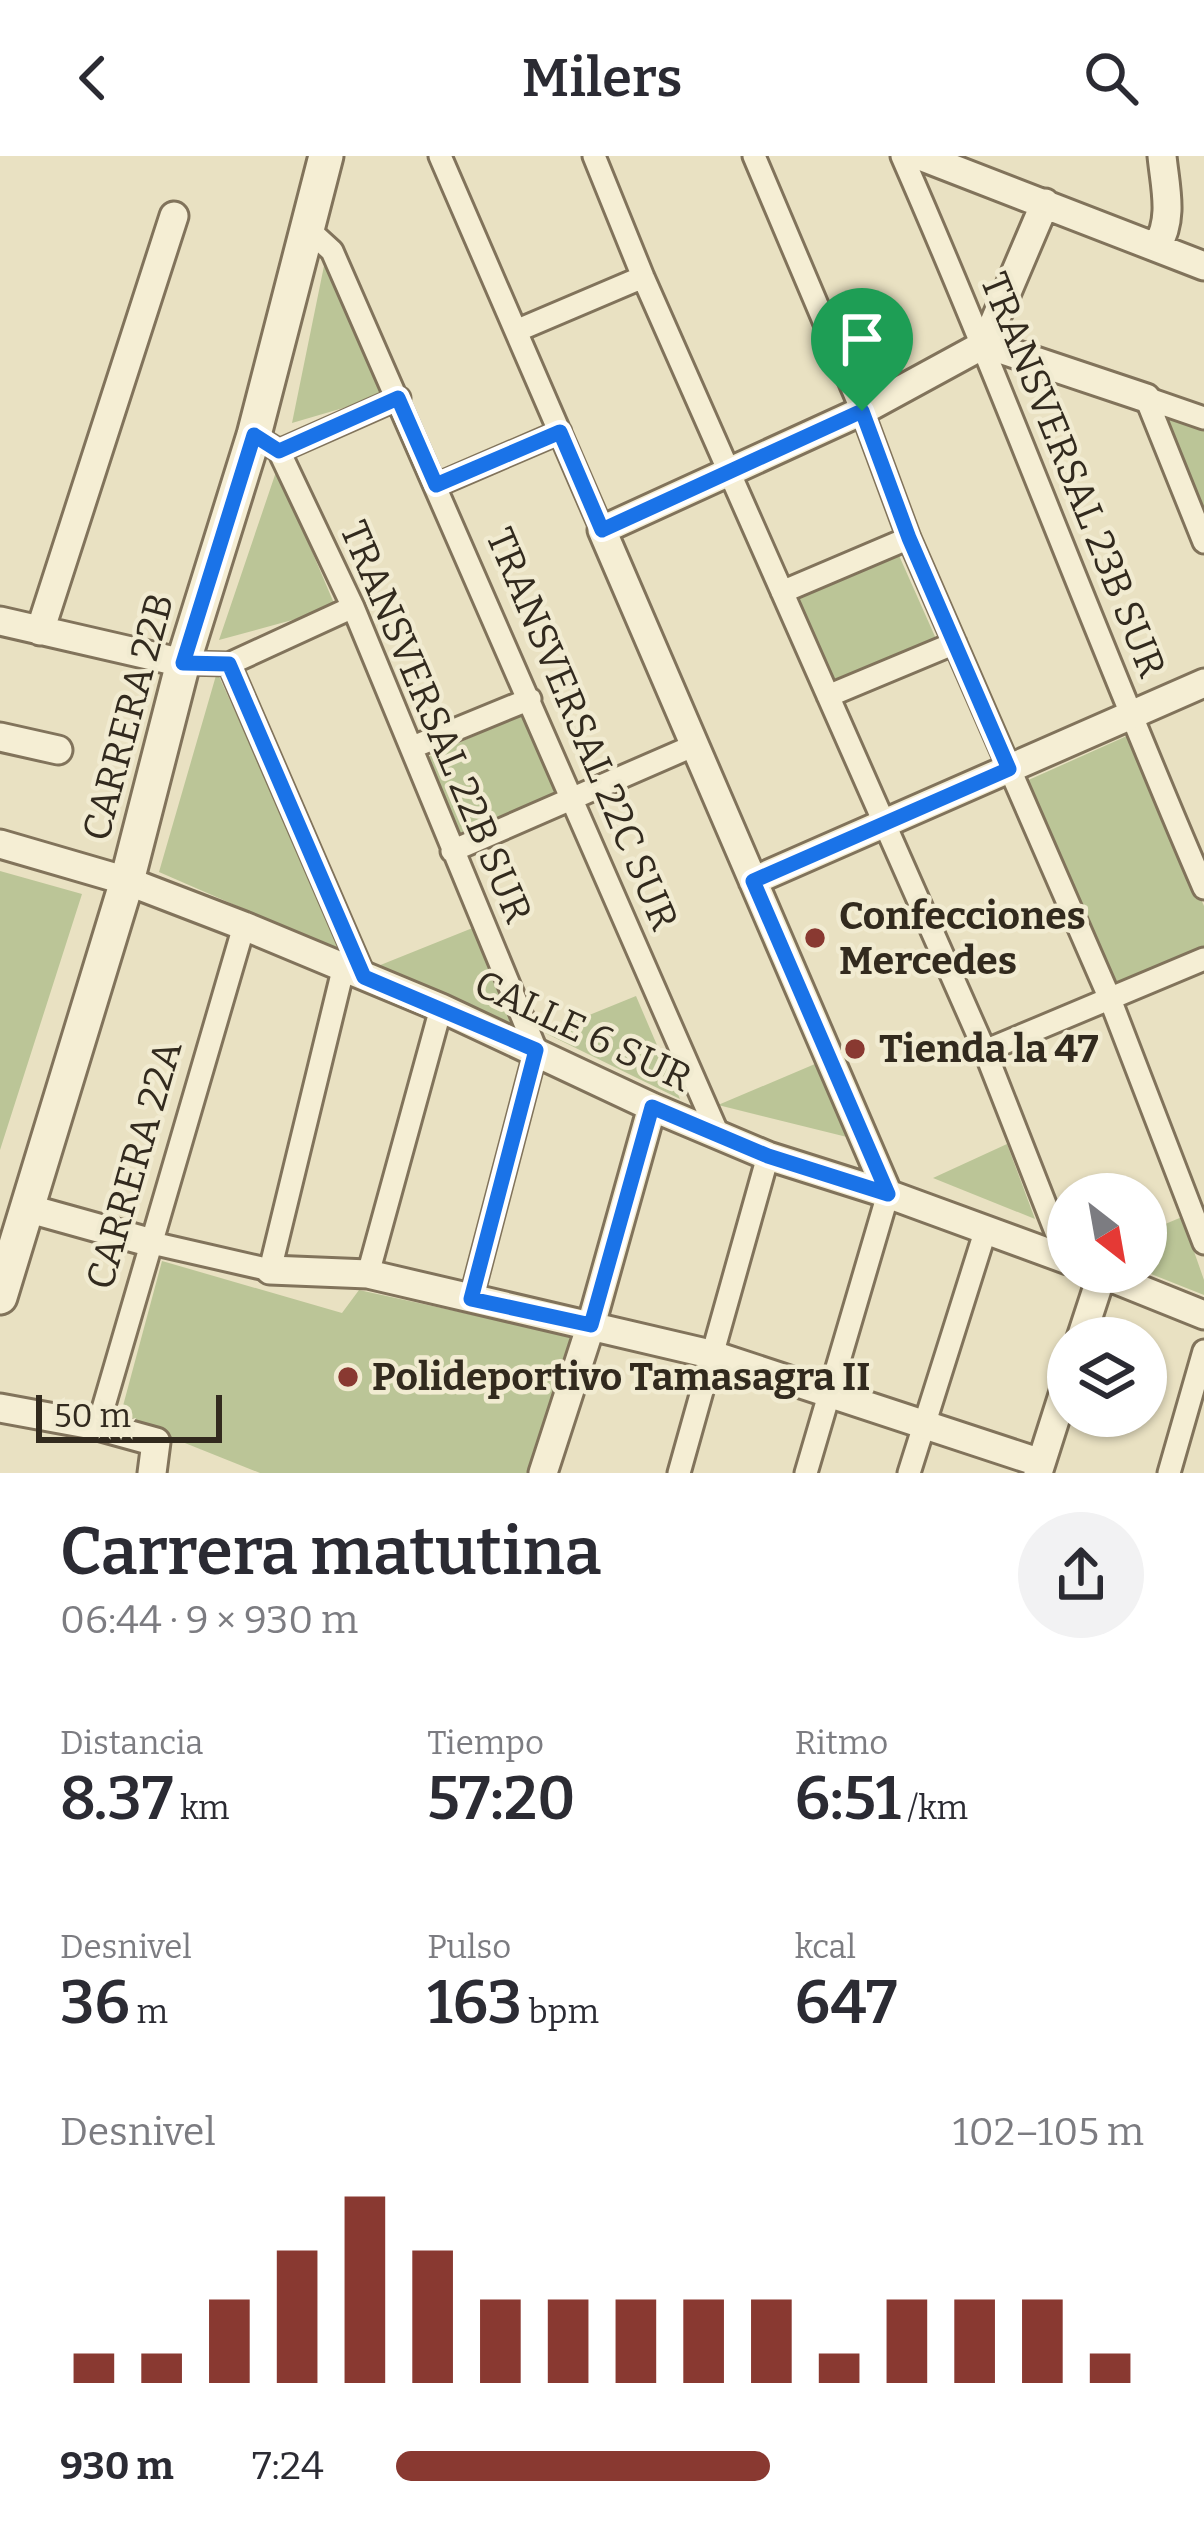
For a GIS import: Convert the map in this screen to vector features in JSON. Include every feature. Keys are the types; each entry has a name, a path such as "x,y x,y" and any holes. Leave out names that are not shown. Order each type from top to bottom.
{"street":[{"name":"CARRERA 22B","path":"0,1297 17,1226 128,881 183,663 266,443 326,156"},
{"path":"440,156 888,1194 806,1473"},
{"path":"594,156 985,1051 1047,1207"},
{"path":"754,156 862,411 909,538 1111,999 1204,1243"},
{"name":"TRANSVERSAL 23B SUR","path":"902,156 985,344 1130,716 1204,888"},
{"path":"920,156 1204,266"},
{"path":"1157,246 1168,215 1162,156"},
{"path":"602,530 862,411 985,344 1045,202"},
{"path":"40,631 174,215"},
{"name":"TRANSVERSAL 22C SUR","path":"309,230 332,251 718,1134"},
{"path":"516,331 643,277"},
{"path":"985,344 1204,418"},
{"path":"266,443 398,398"},
{"path":"1145,398 1204,542"},
{"path":"436,485 560,432"},
{"name":"TRANSVERSAL 22B SUR","path":"266,443 353,607 536,1050"},
{"path":"782,592 909,538"},
{"path":"0,621 183,663 229,664 353,607"},
{"path":"828,696 955,643"},
{"path":"229,664 354,974 270,1270"},
{"path":"753,881 1204,683"},
{"path":"413,747 530,699"},
{"path":"0,736 58,750"},
{"path":"452,851 695,745"},
{"name":"CALLE 6 SUR","path":"0,844 128,881 244,926 441,1008 768,1156 1047,1252"},
{"name":"CARRERA 22A","path":"98,1426 244,926"},
{"path":"985,1051 1204,959"},
{"path":"368,1274 441,1008"},
{"path":"471,1299 536,1050"},
{"path":"543,1473 591,1325 652,1107"},
{"path":"679,1473 768,1156"},
{"path":"17,1226 152,1243 270,1270 368,1274 591,1325 710,1354 923,1422 1039,1468 1049,1437"},
{"path":"909,1473 986,1229"},
{"path":"1150,1293 1204,1315"},
{"path":"1169,1473 1204,1351"},
{"path":"0,1408 152,1441 155,1461"}],"green space":[{"path":"326,256 384,396 292,423"},
{"path":"1162,415 1204,429 1204,519"},
{"path":"277,469 336,608 219,640"},
{"path":"897,551 937,641 834,687 793,597"},
{"path":"217,672 345,953 159,872"},
{"path":"522,714 558,793 456,840 419,761"},
{"path":"1129,735 1204,906 1204,952 1115,991 1024,782"},
{"path":"0,871 82,894 0,1150"},
{"path":"480,925 520,1028 368,970"},
{"path":"636,996 680,1099 545,1033"},
{"path":"822,1061 847,1137 718,1105"},
{"path":"1007,1144 1035,1219 933,1178"},
{"path":"1182,1217 1204,1280 1204,1295 1167,1280 1167,1223"},
{"name":"Polideportivo Tamasagra II","path":"162,1261 342,1313 359,1290 579,1338 533,1473 260,1473 120,1417"}],"place":[{"name":"Confecciones Mercedes","path":"815,938"},
{"name":"Tienda la 47","path":"855,1049"},
{"name":"Polideportivo Tamasagra II","path":"348,1377"}],"route":[{"path":"398,398 436,485 560,432 602,530 862,411 909,538 1009,769 753,881 888,1194 768,1156 652,1107 591,1325 471,1299 536,1050 364,977 229,664 183,663 254,435 279,451 398,398"}]}
